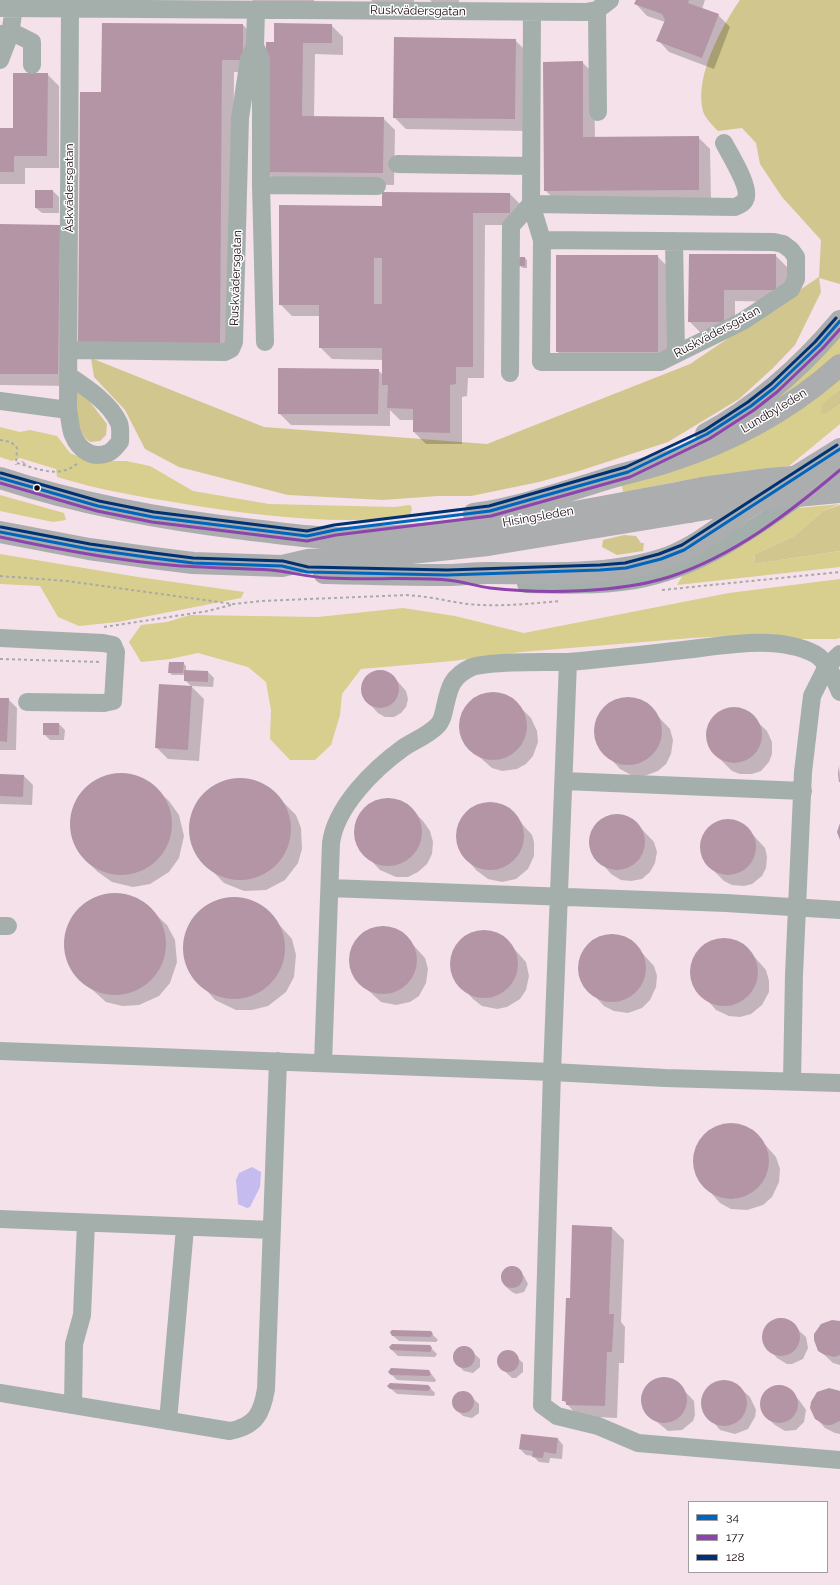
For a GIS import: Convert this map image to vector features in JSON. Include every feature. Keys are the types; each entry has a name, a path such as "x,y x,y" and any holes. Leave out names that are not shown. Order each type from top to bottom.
{"highway":[{"path":"628,472 707,434 751,406 797,368 840,321"},
{"name":"Lundbyleden","path":"307,536 335,530 490,511 674,460 710,446 744,430 790,404 840,365"},
{"path":"282,566 307,572 447,575 626,568 661,559 684,550 711,534 748,507 840,449"},
{"name":"Hisingsleden","path":"11,469 98,506 153,517 307,536 337,538 435,533 545,516 703,488 769,479 840,473"},
{"name":"Hisingsleden","path":"0,532 89,549 193,563 282,566 308,560 382,556 488,545 765,499 840,492"}],"street":[{"name":"Ruskvädersgatan","path":"7,8 70,4 256,10 586,12 604,5"},
{"name":"Åskvädersgatan","path":"70,4 68,410 72,435 82,450 86,453"},
{"path":"598,112 604,5"},
{"path":"0,60 5,34 7,8"},
{"name":"Ruskvädersgatan","path":"69,350 225,352 231,349 234,342 240,118 249,59 255,46 256,10"},
{"name":"Ruskvädersgatan","path":"532,12 531,204 542,240 541,362 660,362 743,321 791,289 796,279 796,257 791,250 783,244 774,242 542,240"},
{"path":"5,34 18,35 32,42 32,65"},
{"name":"Ruskvädersgatan","path":"255,46 261,59 261,186 265,342"},
{"path":"510,373 511,226 531,204 735,207 745,200 746,188 724,143"},
{"path":"397,164 532,166"},
{"path":"261,186 377,186"},
{"path":"674,240 676,353"},
{"path":"69,376 87,388 112,411 120,424 120,442 110,452 97,455 86,453"},
{"path":"0,401 68,410"},
{"path":"447,575 493,583 566,585 627,581 667,572 683,567 745,535 813,486 840,463"},
{"path":"0,638 103,643 113,645 116,652 114,701 104,703 27,702"},
{"path":"324,1063 333,830 340,813 355,793 382,766 403,749 430,732 440,723 452,682 458,674 474,666 511,662 568,662 762,643 792,646 834,660"},
{"path":"834,660 840,692"},
{"path":"792,1081 803,791 812,696 834,660"},
{"path":"568,662 552,1072 542,1405 557,1416 598,1426 638,1443 840,1460"},
{"path":"564,781 803,791"},
{"path":"330,888 559,898 726,903 840,910"},
{"path":"0,1051 552,1072 665,1078 840,1083"},
{"path":"0,1393 230,1431 242,1429 254,1420 263,1407 266,1389 278,1061"},
{"path":"0,1219 86,1222 184,1228 272,1230"},
{"path":"73,1405 74,1344 82,1315 86,1222"},
{"path":"168,1421 184,1228"}],"path":[{"path":"0,440 15,445 17,448 11,469 54,472 74,467 86,453"},
{"path":"97,628 208,611 233,604"},
{"path":"0,659 111,662 116,665"}],"shaded area":[{"path":"740,0 840,0 840,284 819,278 821,292 795,345 773,368 739,399 668,442 579,471 539,482 471,496 438,496 383,500 288,495 179,467 145,449 125,410 94,377 91,358 264,427 487,444 690,364 819,277 821,240 782,197 760,164 756,143 742,128 718,131 707,119 703,111 701,98 702,84 711,53 725,24"},
{"path":"840,331 840,357 813,379 741,420"},
{"path":"840,374 840,389 834,394 829,412 840,404 840,424 789,466 686,480 623,492 621,482"},
{"path":"840,389 840,404 829,412 821,414 822,405"},
{"path":"77,391 87,398 107,424 106,435 100,441 90,442 85,438 79,426 76,405"},
{"path":"0,427 20,432 30,430 57,436 70,453 88,461 126,461 150,466 193,491 269,504 395,507 410,505 412,508 410,517 325,520 241,512 121,493 57,477 56,469 20,458 12,461 0,457"},
{"path":"0,495 64,513 66,520 53,522 0,511"},
{"path":"840,504 823,511 794,536 755,554 754,564 840,551 840,567 677,585 684,573 746,542 798,508"},
{"path":"840,505 840,551 754,564 755,554 794,536 823,511"},
{"path":"624,535 636,536 641,543 644,543 643,551 617,555 602,547 603,540"},
{"path":"0,554 138,577 244,592 241,598 118,622 79,626 58,617 40,586 0,584"},
{"path":"840,579 840,638 836,639 792,639 769,634 692,638 521,652 452,661 361,669 342,694 340,715 331,745 315,760 290,760 270,739 271,710 266,682 248,667 198,653 170,659 141,662 129,642 141,625 167,622 190,615 318,617 403,608 455,616 524,633 729,593"},
{"path":"252,1167 261,1172 260,1187 250,1207 247,1208 238,1204 236,1180 239,1173"}],"building":[{"path":"636,0 689,0 688,3 719,14 702,58 656,41 665,20 662,14 634,4"},
{"path":"102,23 243,24 243,60 222,60 220,343 78,342 80,92 101,92"},
{"path":"274,23 332,24 332,43 303,43 302,116 384,117 383,173 265,172 266,42 274,42"},
{"path":"394,37 516,39 515,119 393,118"},
{"path":"583,61 583,137 699,136 699,190 544,191 543,62"},
{"path":"13,73 48,73 47,156 14,156 14,172 0,172 0,128 13,128"},
{"path":"35,190 53,190 53,208 35,208"},
{"path":"382,192 510,193 510,213 473,213 473,367 456,367 456,384 450,385 450,433 413,432 413,409 387,408 388,385 382,385 382,348 319,348 319,305 279,305 279,205 382,206","holes":["374,258 382,258 382,304 374,304"]},
{"path":"0,224 60,225 58,374 0,374"},
{"path":"689,254 776,254 776,290 724,290 724,322 688,322"},
{"path":"556,255 658,255 658,352 556,352"},
{"path":"519,257 525,257 525,266 519,266"},
{"path":"278,368 379,369 378,414 278,414"},
{"path":"169,662 184,662 183,673 168,673"},
{"path":"184,670 208,671 208,682 184,681"},
{"path":"376,670 384,670 394,675 398,682 398,696 394,703 384,708 376,708 366,703 364,700 361,693 361,685 366,675 369,673"},
{"path":"159,684 192,686 188,750 155,748"},
{"path":"493,692 506,695 517,702 524,713 527,726 524,739 517,750 506,757 493,760 480,757 469,750 462,739 459,726 462,713 469,702 480,695"},
{"path":"628,697 641,700 652,707 659,718 662,731 659,744 652,755 641,762 628,765 615,762 604,755 597,744 594,731 597,718 604,707 615,700"},
{"path":"0,698 9,698 7,742 0,741"},
{"path":"734,707 745,709 754,715 760,724 762,735 760,746 754,755 745,761 734,763 723,761 714,755 708,746 706,735 708,724 714,715 723,709"},
{"path":"43,723 59,723 59,735 43,735"},
{"path":"839,766 840,782 838,774"},
{"path":"121,773 141,777 157,788 168,804 172,824 168,844 157,860 141,871 121,875 101,871 85,860 74,844 70,824 74,804 85,788 101,777"},
{"path":"0,774 24,775 23,797 0,796"},
{"path":"240,778 260,781 269,786 283,800 288,809 291,829 288,849 283,858 269,872 260,877 240,880 220,877 211,872 197,858 192,849 189,829 192,809 197,800 211,786 220,781"},
{"path":"388,798 401,801 412,808 419,819 422,832 419,845 412,856 401,863 388,866 375,863 364,856 357,845 354,832 357,819 364,808 375,801"},
{"path":"490,802 503,805 514,812 521,823 524,836 521,849 514,860 503,867 490,870 477,867 466,860 459,849 456,836 459,823 466,812 477,805"},
{"path":"617,814 628,816 637,822 643,831 645,842 643,853 637,862 628,868 617,870 606,868 597,862 591,853 589,842 591,831 597,822 606,816"},
{"path":"728,819 739,821 748,827 754,836 756,847 754,858 748,867 739,873 728,875 717,873 708,867 702,858 700,847 702,836 708,827 717,821"},
{"path":"840,823 840,840 837,832"},
{"path":"115,893 135,897 143,901 151,908 158,916 162,924 166,944 162,964 158,972 151,980 143,987 135,991 115,995 95,991 87,987 79,980 72,972 68,964 64,944 68,924 72,916 79,908 87,901 95,897"},
{"path":"234,897 254,901 262,905 270,912 277,920 281,928 285,948 281,968 277,976 270,984 262,991 254,995 234,999 214,995 206,991 198,984 191,976 187,968 183,948 187,928 191,920 198,912 206,905 214,901"},
{"path":"383,926 396,929 407,936 414,947 417,960 414,973 407,984 396,991 383,994 370,991 359,984 352,973 349,960 352,947 359,936 370,929"},
{"path":"484,930 497,933 508,940 515,951 518,964 515,977 508,988 497,995 484,998 471,995 460,988 453,977 450,964 453,951 460,940 471,933"},
{"path":"612,934 625,937 636,944 643,955 646,968 643,981 636,992 625,999 612,1002 599,999 588,992 581,981 578,968 581,955 588,944 599,937"},
{"path":"724,938 737,941 748,948 755,959 758,972 755,985 748,996 737,1003 724,1006 711,1003 700,996 693,985 690,972 693,959 700,948 711,941"},
{"path":"731,1123 746,1126 758,1134 766,1146 769,1161 766,1176 758,1188 746,1196 731,1199 716,1196 704,1188 696,1176 693,1161 696,1146 704,1134 716,1126"},
{"path":"572,1225 612,1227 609,1314 614,1314 612,1352 607,1352 605,1406 566,1405 566,1401 562,1401 566,1298 570,1298"},
{"path":"512,1266 520,1269 523,1277 520,1285 512,1288 504,1285 501,1277 504,1269"},
{"path":"781,1318 794,1324 800,1337 794,1350 781,1356 768,1350 762,1337 768,1324"},
{"path":"832,1320 840,1321 840,1355 834,1357 818,1351 814,1340 814,1334 821,1324"},
{"path":"392,1330 431,1331 433,1334 430,1337 392,1336 390,1332"},
{"path":"392,1344 430,1345 432,1348 430,1352 391,1350 389,1347"},
{"path":"464,1346 472,1349 475,1357 472,1365 464,1368 456,1365 453,1357 456,1349"},
{"path":"508,1350 516,1353 519,1361 516,1369 508,1372 500,1369 497,1361 500,1353"},
{"path":"391,1368 429,1370 431,1374 429,1376 391,1375 388,1372"},
{"path":"659,1377 669,1377 677,1381 683,1387 687,1395 687,1405 683,1413 677,1419 669,1423 659,1423 651,1419 645,1413 641,1405 641,1395 645,1387 651,1381"},
{"path":"719,1380 729,1380 737,1384 743,1390 747,1398 747,1408 743,1416 737,1422 729,1426 719,1426 711,1422 705,1416 701,1408 701,1398 705,1390 711,1384"},
{"path":"390,1383 428,1385 431,1388 428,1391 390,1389 387,1386"},
{"path":"779,1385 792,1391 798,1404 792,1417 779,1423 766,1417 760,1404 766,1391"},
{"path":"829,1388 840,1391 840,1421 831,1425 825,1425 815,1419 810,1408 811,1402 817,1392"},
{"path":"463,1391 471,1394 474,1402 471,1410 463,1413 455,1410 452,1402 455,1394"},
{"path":"521,1434 558,1438 556,1454 544,1452 543,1458 532,1457 533,1451 519,1449"}],"transit line":[{"name":"128","path":"1,473 99,501 154,512 307,531 334,525 489,506 626,467 705,430 748,402 771,384 815,342 836,318"},
{"name":"34","path":"0,478 98,506 153,517 307,536 335,530 490,511 628,472 707,434 751,406 774,388 819,345 840,321"},
{"name":"177","path":"0,483 97,511 152,522 307,541 336,535 491,516 630,477 709,439 754,410 777,392 822,349 840,329"},
{"name":"128","path":"1,527 90,544 154,553 193,558 283,561 308,567 447,570 625,563 659,554 682,545 837,445"},
{"name":"34","path":"0,532 89,549 153,558 193,563 282,566 307,572 447,575 626,568 661,559 684,550 840,449"},
{"name":"177","path":"0,537 85,554 170,565 271,570 328,578 447,580 490,588 511,590 580,591 649,582 669,577 693,568 760,532 801,502 840,470"}]}
